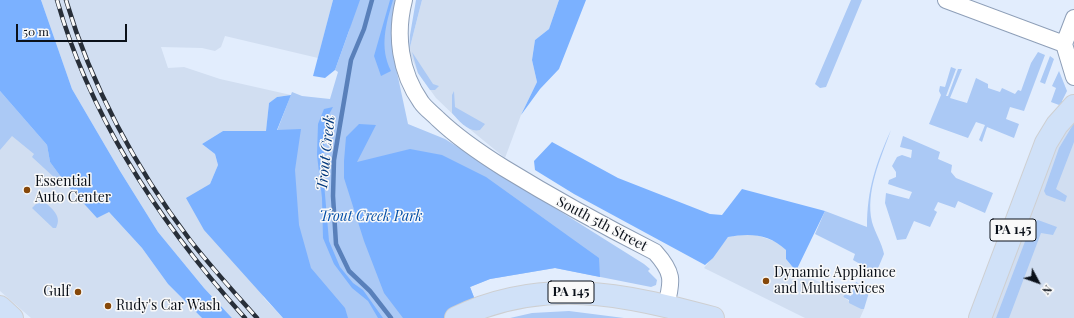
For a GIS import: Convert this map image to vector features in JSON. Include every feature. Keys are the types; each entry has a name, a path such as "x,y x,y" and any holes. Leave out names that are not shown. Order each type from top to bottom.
{"main road":[{"name":"PA 145","path":"980,318 1046,143 1057,125 1074,106"},
{"name":"PA 145","path":"456,318 478,308 515,297 566,292 595,294 666,305 713,318"}],"street":[{"name":"South 5th Street","path":"404,0 399,34 404,69 412,87 422,103 458,137 546,194 655,252 667,265 670,274 671,288 666,305"},
{"path":"946,0 1064,44"},
{"path":"1074,18 1064,44 1074,77"}],"shaded area":[{"path":"41,0 333,0 318,58 225,36 221,47 215,51 202,48 161,47 168,68 184,67 220,79 291,95 277,97 269,103 266,132 223,131 202,144 215,154 218,165 210,184 264,298 283,318 232,318 204,288 158,232 72,89"},
{"path":"422,0 559,0 549,29 535,40 532,60 537,82 521,115 505,158 461,122 436,98 418,73 409,51"},
{"path":"0,91 47,145 50,162 109,212 142,248 168,284 202,318 31,318 0,291"},
{"path":"1074,115 1074,318 991,318 1059,137"},
{"path":"750,233 777,242 786,250 786,259 796,271 845,294 843,297 861,309 864,309 860,318 805,318 704,268 728,237"}],"green space":[{"path":"0,0 41,0 72,89 120,171 158,232 204,288 232,318 202,318 168,284 142,248 109,212 97,218 67,185 50,162 47,145 0,91"},
{"path":"333,0 360,0 335,70 325,78 313,76"},
{"name":"Trout Creek Park","path":"356,0 399,0 393,21 392,49 408,124 445,139 644,264 650,269 648,271 657,280 656,285 651,287 555,268 490,279 470,287 482,318 300,318 277,131 292,92 302,96 330,99 338,72 335,70 349,31"},
{"path":"390,0 393,0 386,27 385,53 391,71 381,76 374,56"},
{"path":"416,0 422,0 409,51 410,35"},
{"path":"559,0 586,0 559,69 540,89 521,115 537,82 532,60 535,40 549,29"},
{"path":"851,0 862,0 826,87 820,88 815,84"},
{"path":"412,52 433,84 439,86 435,90 430,90 418,73"},
{"path":"1038,52 1045,55 1024,111 1010,107 1006,119 1019,124 1014,138 987,127 982,142 979,140 985,125 976,122 968,138 929,124 941,95 939,91 940,86 945,87 951,67 956,69 946,96 948,96 958,69 962,69 950,98 967,103 976,78 988,84 988,88 1000,92 1002,88 1015,94 1018,90 1021,91 1031,63"},
{"path":"1050,56 1054,59 1045,84 1040,82"},
{"path":"1059,71 1067,91 1062,101 1063,103 1059,105 1051,102 1056,88 1052,86"},
{"path":"0,91 47,145 50,162 67,185 57,180 32,157 34,154 12,136 0,150"},
{"path":"454,91 455,107 485,124 480,130 472,130 468,128 452,113 452,95"},
{"path":"291,95 277,130 301,129 295,170 299,225 311,268 345,308 348,318 283,318 204,230 186,198 210,184 218,165 215,154 202,144 223,131 266,131 269,103 277,97"},
{"path":"333,107 326,120 324,148 324,183 329,241 340,267 353,283 363,290 383,318 378,318 368,301 352,288 334,264 323,238 322,198 317,155 318,124 324,109"},
{"path":"1074,123 1074,142 1056,189 1067,196 1065,202 1046,195 1044,191 1059,148"},
{"path":"359,124 376,125 357,162 410,149 442,155 486,177 599,258 600,277 555,268 490,279 470,287 482,318 403,318 384,293 364,241 344,178 346,137"},
{"path":"891,130 872,187 870,211 872,222 884,254 876,273 853,260 855,254 815,234 825,211 867,227 867,213 873,177"},
{"path":"903,136 940,152 938,159 952,165 951,172 956,178 993,193 985,213 958,201 955,208 938,202 934,210 937,212 930,227 914,221 906,239 897,240 885,203 886,193 909,199 912,192 888,184 889,180 896,177 896,172 892,166 897,157 902,155 911,158 912,150 900,147"},
{"path":"552,142 618,178 710,214 722,215 742,189 825,211 796,271 786,259 786,250 780,245 766,238 752,235 728,237 713,258 705,265 574,194 535,170 534,161"},
{"path":"41,199 52,208 57,215 58,223 56,228 53,228 32,208"},
{"path":"1038,220 1057,227 1053,235 1041,233 1009,318 996,318 1032,223"},
{"path":"856,282 870,289 864,309 849,303 849,300 843,297 845,294 851,296"},
{"path":"569,311 624,318 510,318 532,313"}],"waterway":[{"name":"Trout Creek","path":"372,0 364,29 351,60 334,160 333,196 336,244 349,271 370,291 391,318"}],"railway":[{"path":"57,0 71,44 89,87 133,170 158,209 185,246 214,283 245,318"},
{"path":"66,0 76,32 102,95 117,125 151,184 190,240 214,270 257,318"}],"place":[{"name":"Essential Auto Center","path":"27,190"},
{"name":"Dynamic Appliance and Multiservices","path":"766,281"},
{"name":"Gulf","path":"78,292"},
{"name":"Rudy's Car Wash","path":"108,306"}]}
